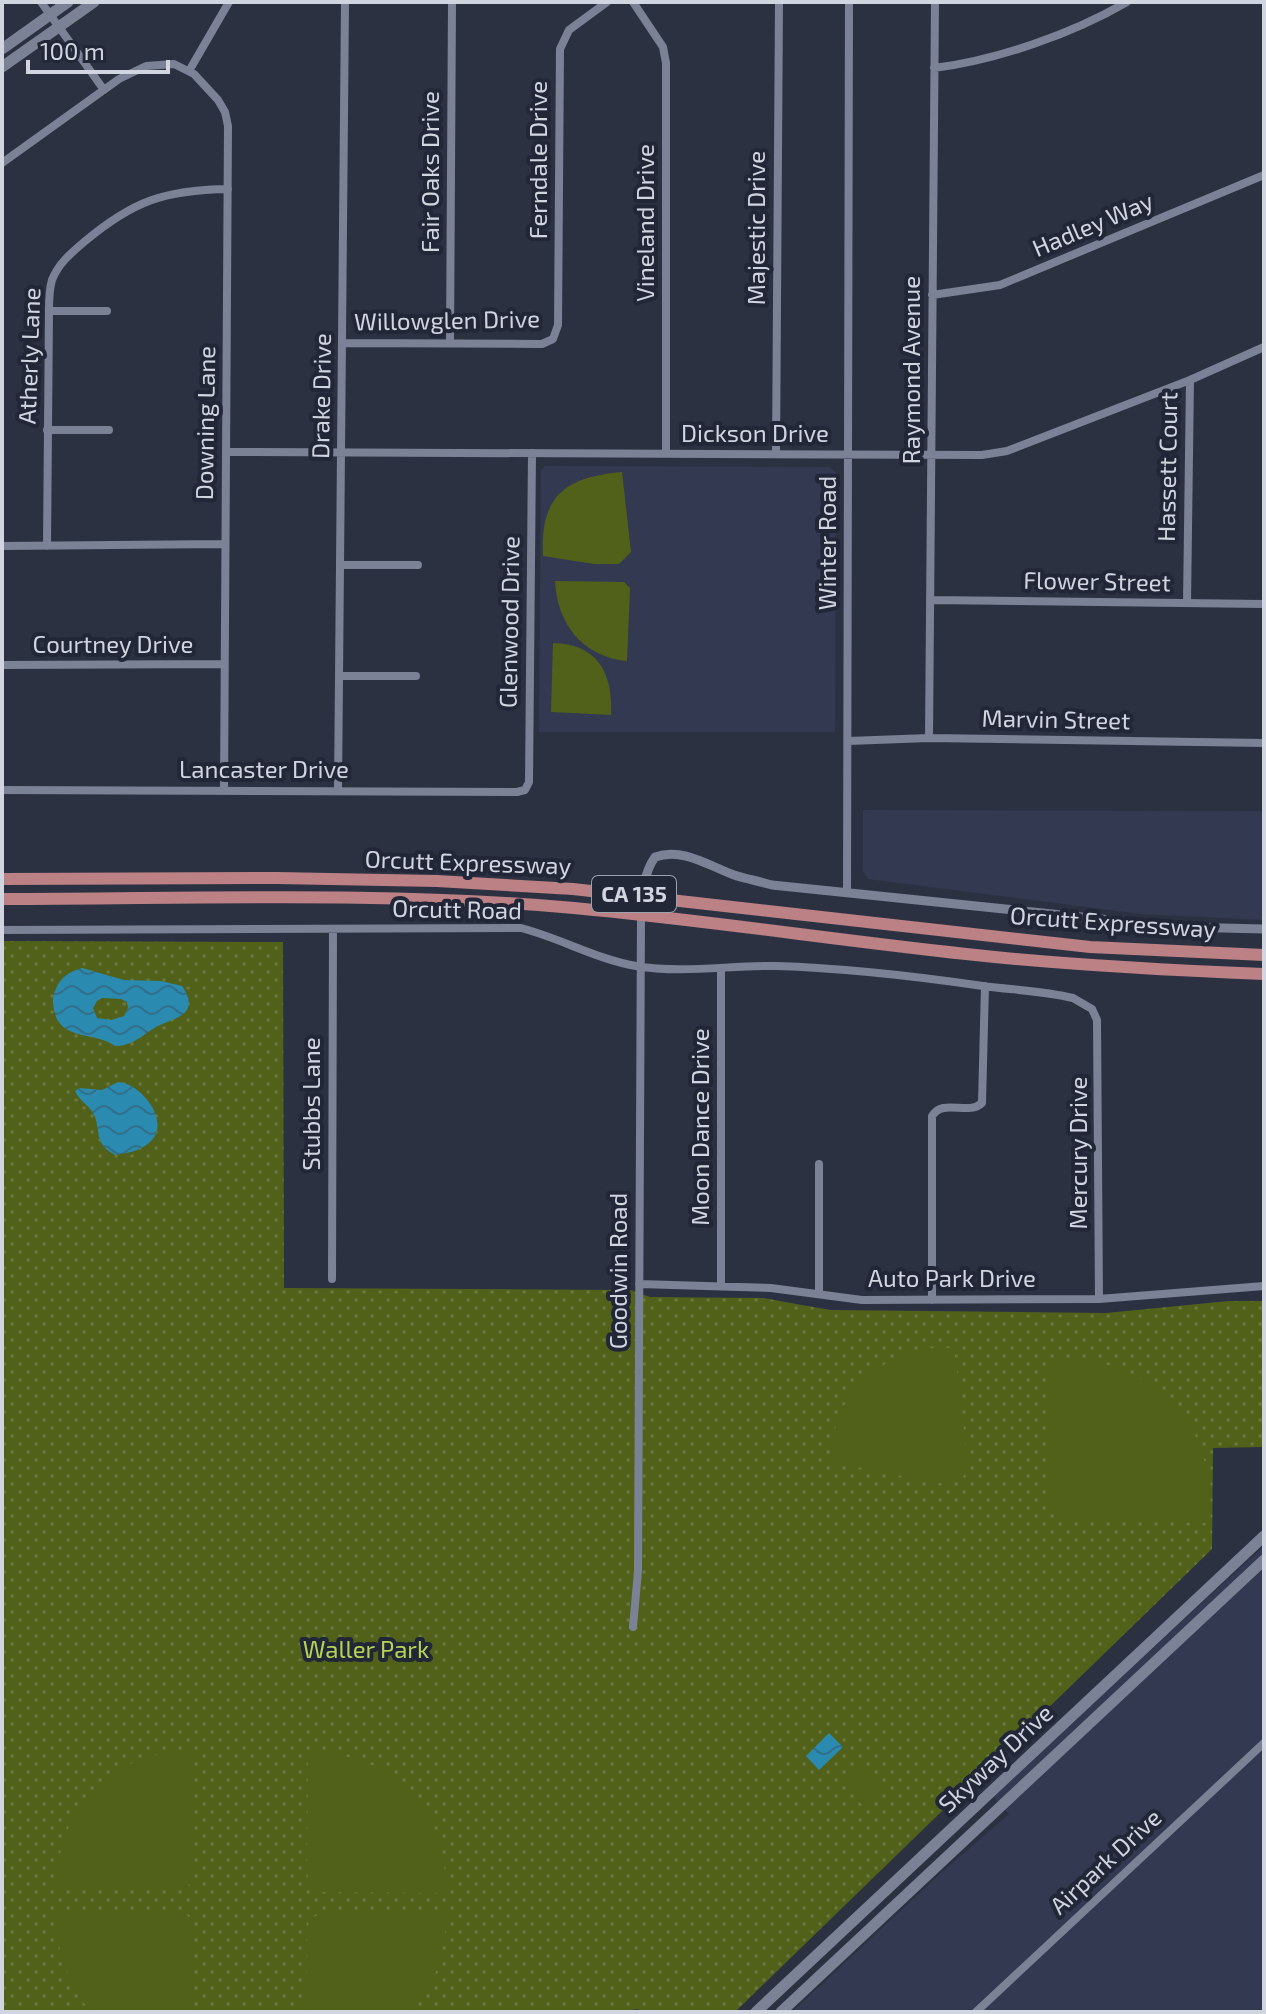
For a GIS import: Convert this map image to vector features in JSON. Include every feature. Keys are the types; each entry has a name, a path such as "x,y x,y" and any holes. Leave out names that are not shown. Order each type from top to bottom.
{"highway":[{"name":"Orcutt Expressway","path":"2,879 437,881 642,895 1090,947 1264,955"},
{"name":"Orcutt Expressway","path":"2,899 435,901 573,908 1013,959 1155,971 1264,974"}],"main road":[{"path":"2,49 68,2"},
{"path":"2,67 94,2"},
{"name":"Skyway Drive","path":"756,2012 1264,1536"},
{"name":"Skyway Drive","path":"781,2012 1264,1560"}],"street":[{"path":"41,2 104,90"},
{"path":"2,163 129,73 146,66 174,64 189,71 229,2"},
{"name":"Drake Drive","path":"338,790 345,2"},
{"name":"Fair Oaks Drive","path":"450,343 452,2"},
{"name":"Ferndale Drive","path":"553,339 558,325 560,49 569,30 607,2"},
{"name":"Vineland Drive","path":"633,2 663,47 666,63 666,453"},
{"name":"Majestic Drive","path":"776,454 779,2"},
{"name":"Winter Road","path":"847,892 849,2"},
{"name":"Raymond Avenue","path":"929,738 935,2"},
{"path":"934,68 984,60 1023,48 1127,2"},
{"name":"Downing Lane","path":"189,71 211,89 225,112 228,126 224,791"},
{"name":"Hadley Way","path":"932,295 1000,285 1264,175"},
{"name":"Atherly Lane","path":"47,546 50,286 60,265 104,225 136,205 180,191 228,189"},
{"path":"49,311 107,311"},
{"name":"Willowglen Drive","path":"342,343 542,344 553,339"},
{"name":"Dickson Drive","path":"226,452 982,455 1007,451 1190,380 1264,347"},
{"name":"Hassett Court","path":"1187,603 1190,380"},
{"path":"47,430 109,430"},
{"name":"Glenwood Drive","path":"525,790 529,782 532,453"},
{"path":"2,546 224,544"},
{"path":"340,565 418,565"},
{"name":"Flower Street","path":"930,600 1264,604"},
{"name":"Courtney Drive","path":"2,665 224,664"},
{"path":"339,676 416,676"},
{"name":"Marvin Street","path":"848,741 929,738 1264,743"},
{"name":"Lancaster Drive","path":"2,790 525,790"},
{"path":"641,916 642,895 650,864 655,857 671,854 685,855 735,875 772,885 1179,927 1264,929"},
{"name":"Goodwin Road","path":"633,1627 638,1571 641,916"},
{"name":"Orcutt Road","path":"2,930 521,928 549,935 614,961 639,966 678,969 823,967 1062,995 1081,1001 1092,1009"},
{"name":"Stubbs Lane","path":"332,1279 333,929"},
{"name":"Moon Dance Drive","path":"721,968 721,1285"},
{"path":"932,1300 932,1116 935,1110 942,1108 974,1108 982,1103 985,986"},
{"name":"Mercury Drive","path":"1092,1009 1097,1020 1099,1041 1099,1299"},
{"path":"819,1164 819,1294"},
{"name":"Auto Park Drive","path":"639,1284 771,1288 862,1300 1099,1299 1264,1286"},
{"name":"Airpark Drive","path":"976,2012 1264,1743"}],"shaded area":[{"path":"545,466 830,467 836,473 835,732 539,732 541,470"},
{"path":"863,810 1264,811 1264,920 1141,914 868,879 863,871"},
{"path":"1264,1546 1264,2012 792,2012 1009,1814 992,1795"}],"green space":[{"path":"622,472 631,552 619,564 594,564 543,556 546,518 560,493 585,479"},
{"path":"555,581 624,582 630,588 627,661 597,653 575,636 561,611"},
{"path":"553,643 581,649 600,664 609,686 611,715 551,712"},
{"name":"Waller Park","path":"2,941 283,942 284,1288 630,1290 650,1297 763,1298 830,1310 1106,1313 1229,1301 1264,1301 1264,1447 1213,1448 1212,1549 735,2012 641,2012 638,2009 620,2012 2,2012"},
{"path":"932,1348 954,1348 968,1464 963,1477 957,1482 944,1484 830,1462 839,1418 858,1385 890,1362"},
{"path":"1069,1358 1103,1364 1133,1374 1158,1389 1178,1408 1193,1431 1204,1458 1210,1523 1067,1519 1052,1512 1047,1496 1047,1360"},
{"path":"193,1751 193,1881 183,1890 57,1889 59,1860 66,1833 78,1809 94,1789 114,1773 137,1761"},
{"path":"308,1752 339,1755 366,1763 390,1775 410,1791 437,1835 444,1862 446,1893 320,1892 313,1888 307,1870"},
{"path":"857,1764 883,1792 865,1808 840,1780"},
{"path":"56,1911 176,1911 187,1915 193,1931 192,2012 92,2012 75,1990 64,1965"},
{"path":"323,1912 446,1913 438,1966 427,1990 410,2012 306,2012 307,1931 309,1920"}],"water":[{"path":"82,968 124,980 161,981 182,986 189,1002 188,1008 180,1016 122,1045 115,1046 71,1031 58,1020 53,998 62,979","holes":["102,998 127,1002 124,1016 111,1020 97,1018 93,1008 97,1001"]},
{"path":"118,1082 127,1084 144,1096 156,1114 158,1124 156,1134 146,1145 115,1155 101,1142 93,1113 75,1091 79,1088 102,1090"},
{"path":"829,1733 843,1747 819,1770 806,1756"}]}
